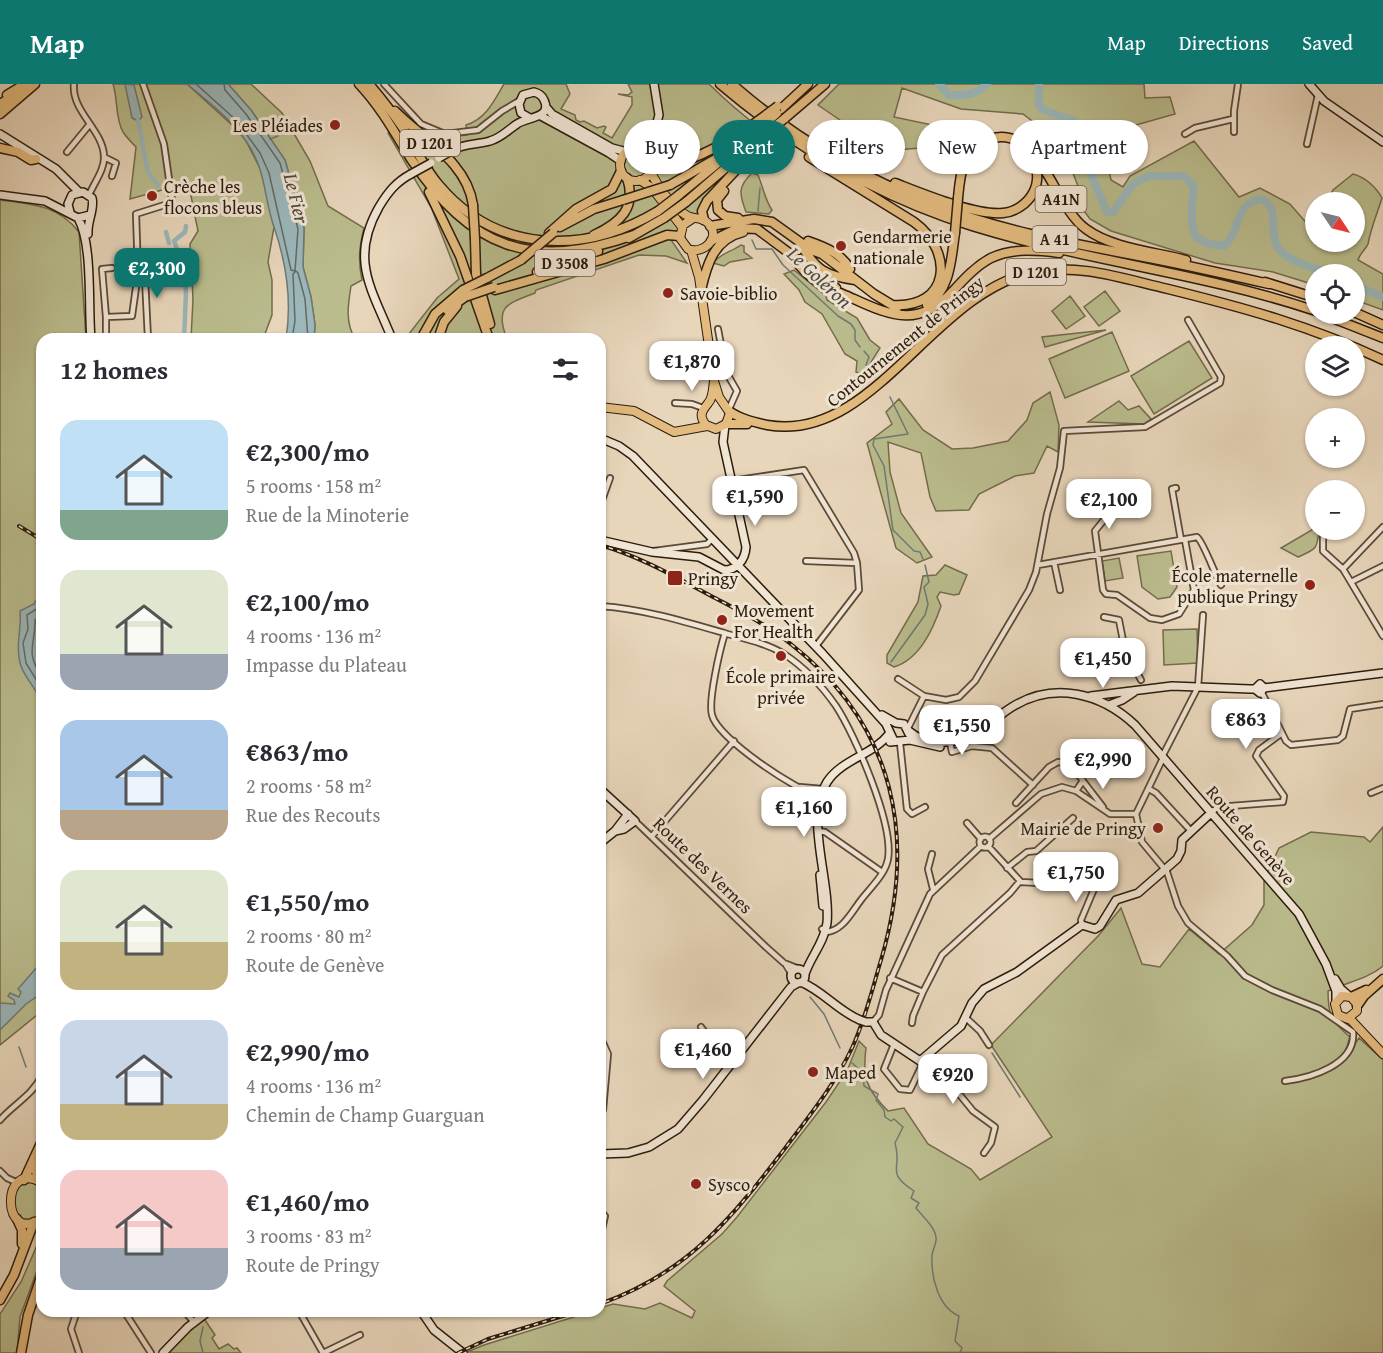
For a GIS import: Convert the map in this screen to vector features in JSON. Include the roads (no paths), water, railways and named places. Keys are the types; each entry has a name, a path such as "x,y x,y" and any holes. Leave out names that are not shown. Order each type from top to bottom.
{"highway":[{"path":"0,98 18,84"},
{"path":"0,98 25,84"},
{"path":"0,104 32,84"},
{"path":"0,114 32,84"},
{"name":"D 1201","path":"359,84 412,160 450,231 487,333"},
{"name":"A 41","path":"720,84 743,104 815,155 902,200 971,226 1093,256 1205,279 1305,308"},
{"name":"A 41","path":"732,84 788,128 807,140"},
{"name":"D 3508","path":"782,120 825,84"},
{"path":"770,120 780,108 807,85"},
{"path":"371,87 403,128 435,181 460,206 482,221 507,232 539,240 553,236 589,236 617,220 625,211 631,199 627,178"},
{"name":"D 1201","path":"371,87 410,126 456,166 470,188 473,205 476,274 492,333"},
{"path":"743,104 806,155 907,216 932,238 938,250 941,265 940,277 935,288 927,297 914,304 892,306"},
{"name":"A41N","path":"998,138 1006,136 1028,147 1073,216 1093,234 1121,244 1207,265 1269,284"},
{"name":"A41N","path":"872,174 965,206 995,213 1010,212 1020,207 1032,195 1037,181 1036,167 1031,156 1018,144 998,140"},
{"path":"0,148 18,152 31,160 33,157"},
{"path":"412,160 438,196 458,217 483,234 513,246 542,251 569,252 602,246 634,235"},
{"name":"D 3508","path":"465,296 487,278 524,257 585,213 670,185 712,160"},
{"path":"553,236 576,209 612,189 621,166"},
{"path":"553,236 586,240 604,236 658,211 712,168"},
{"name":"D 3508","path":"494,288 601,251 634,235 686,202 716,174"},
{"path":"733,174 706,203 702,211 707,223 754,219"},
{"path":"736,174 719,196 717,204 719,212 725,216 772,222 809,249 822,254 892,306 903,310 914,310 937,297 947,279 954,236"},
{"name":"A 41","path":"867,174 930,203 996,225 1269,284 1305,295"},
{"path":"932,308 942,297 950,282 961,174"},
{"path":"711,241 738,228 750,227 761,232 836,290 897,316 914,316 932,308 949,295 977,267 1001,254 1030,250 1093,256"},
{"path":"701,290 708,261 718,246 741,233 761,232"},
{"path":"424,333 435,314 465,296 671,240 681,235"},
{"path":"796,239 809,249 814,265 833,278 849,276"},
{"name":"Contournement de Pringy","path":"726,406 742,418 778,426 803,425 826,420 861,398 977,296 1016,277 1051,270 1098,273 1260,312 1319,331 1383,362"},
{"name":"Contournement de Pringy","path":"726,424 740,423 786,430 811,428 832,421 860,404 974,303 1009,283 1044,274 1089,275 1161,291 1264,317 1318,336"},
{"path":"430,333 439,317 465,296"},
{"path":"440,333 450,314 465,296"},
{"path":"479,309 483,333"},
{"path":"1365,317 1383,325"},
{"path":"1347,324 1383,338"},
{"name":"Contournement de Pringy","path":"1365,355 1383,362"},
{"path":"1350,996 1383,979"},
{"path":"1357,1008 1375,985"},
{"path":"21,1181 36,1152"},
{"path":"17,1219 23,1233 20,1260"},
{"path":"0,1300 36,1224"},
{"path":"21,1353 28,1315 36,1292"},
{"path":"26,1353 36,1308"}],"main road":[{"path":"606,408 634,411 670,432 726,424 726,406 714,381 699,277 691,250 652,188 640,180 627,178 621,166 624,162"},
{"path":"640,180 644,174"},
{"path":"654,174 658,185 679,210 692,219 707,223 712,235 711,241 704,249 699,277"},
{"path":"681,235 692,219"},
{"path":"691,250 704,249"},
{"path":"688,430 704,408 714,381"},
{"path":"704,408 726,406"},
{"path":"704,408 710,428"},
{"path":"1383,1049 1361,1023 1357,1008 1350,996 1342,996 1336,1001 1336,1012 1341,1017 1348,1018 1383,1054"},
{"path":"1348,1018 1357,1008"},
{"path":"36,1182 21,1181 11,1189 8,1206 17,1219 25,1222 36,1220"}],"street":[{"path":"74,84 75,97 102,147 104,157 102,168 89,195"},
{"path":"106,317 132,316 138,273 136,214 171,203 172,200 164,144 143,84"},
{"path":"384,84 417,121 430,130 445,134 478,130 502,111 519,102 525,94 534,92 543,97 546,107 552,114 612,148 624,150"},
{"path":"654,84 659,112 657,120"},
{"path":"1234,132 1233,119 1238,84"},
{"path":"1309,84 1318,94 1383,142"},
{"path":"1307,144 1318,94"},
{"path":"519,102 521,112 519,122"},
{"path":"512,107 530,118"},
{"path":"541,116 546,107"},
{"path":"389,333 366,278 364,250 370,225 391,188 453,150 465,145 496,139 519,122 541,116 609,153 621,166"},
{"path":"1185,134 1195,128 1233,119"},
{"path":"67,152 90,124"},
{"path":"0,134 56,170 79,192 89,195 93,202 86,248"},
{"path":"33,157 64,184 70,212"},
{"path":"104,157 116,163 112,176"},
{"path":"55,205 79,192"},
{"path":"0,195 34,198 55,205 78,218 82,226 86,248 91,333"},
{"path":"78,218 90,214"},
{"path":"106,333 102,269 112,268"},
{"path":"138,273 144,278 148,333"},
{"path":"898,679 924,696 952,700 966,691 985,665 1029,590 1038,565 1047,514 1060,468 1064,431 1145,427 1221,382 1221,377 1188,320"},
{"path":"718,329 726,372 737,391 726,406"},
{"path":"675,403 704,408"},
{"path":"606,541 652,552 699,557 724,570 737,566 744,556 746,547 723,442 726,424"},
{"path":"710,428 723,442"},
{"name":"Route de Genève","path":"606,441 633,456 709,542 737,566 816,646 896,738 929,746 950,744 974,734 1014,706 1034,697 1058,692 1086,696 1109,705 1128,719 1212,812 1299,914 1326,964 1341,988 1350,996"},
{"path":"732,481 804,470 857,563 859,590 816,646"},
{"path":"606,489 610,478"},
{"path":"1123,505 1112,510 1095,530 1103,590 1106,594 1120,596 1152,619 1167,619 1181,611 1194,590 1172,489 1176,488"},
{"path":"1343,569 1383,527"},
{"path":"1038,565 1199,537 1221,585"},
{"path":"1323,540 1323,551 1343,569 1381,629 1383,636"},
{"path":"652,552 658,549 709,542"},
{"path":"806,561 857,563"},
{"path":"1054,562 1060,590"},
{"path":"1351,582 1383,566"},
{"path":"606,607 646,612 776,649 803,669 837,707 860,754 886,822 889,848 887,862 882,872 837,930 824,929"},
{"path":"1203,615 1201,672 1198,687 1136,814 1142,843 1165,869 1182,916 1206,940 1227,956 1241,973 1260,985 1320,1010 1351,1030 1354,1035 1353,1041 1338,1063 1315,1075 1285,1081"},
{"path":"1104,617 1119,620 1125,651 1141,680"},
{"path":"725,633 711,713 718,726 786,782 818,797"},
{"path":"1086,696 1151,687 1261,690 1383,673"},
{"path":"1109,705 1122,700 1131,693 1151,687"},
{"path":"1261,690 1286,741 1291,745 1338,740 1343,736 1350,709 1383,704"},
{"path":"1109,705 1114,695 1120,692"},
{"path":"606,1154 639,1150 669,1136 686,1122 814,954 824,929 818,831 814,810 818,797 839,763 852,755 860,754 896,738 909,729 924,696"},
{"path":"1122,700 1122,708 1128,719"},
{"name":"Route de Genève","path":"873,709 909,729 920,738 950,744"},
{"path":"915,716 898,723 896,738 908,809 912,813 925,807"},
{"path":"894,1044 885,1069 900,1089 910,1090 922,1062 958,1029 966,1018 972,1003 984,988 1017,972 1082,925 1097,928 1116,900 1138,893 1180,855 1182,840 1218,807 1283,802 1284,796 1256,756 1259,750 1282,733"},
{"path":"652,836 734,741"},
{"name":"Route de Genève","path":"950,744 952,752 972,746 997,751 1033,785"},
{"path":"1016,803 1050,766 1058,762 1066,763 1107,812"},
{"path":"1076,791 1083,781"},
{"path":"800,787 822,788"},
{"path":"1051,873 1039,883 1020,881 988,846 989,839 1048,790 1062,788 1076,791 1113,815 1136,814"},
{"path":"1371,792 1383,788"},
{"path":"1149,789 1156,793 1191,831"},
{"name":"Route des Vernes","path":"606,794 798,977"},
{"path":"606,838 615,831 628,814"},
{"path":"1007,868 1025,853 1038,850 1073,818"},
{"path":"615,831 624,829 635,821"},
{"path":"967,823 981,838 989,839"},
{"path":"818,831 825,832 882,872"},
{"path":"981,838 981,846"},
{"path":"866,1022 879,1015 890,978 933,889 981,846 988,846"},
{"path":"932,854 928,869 933,889"},
{"path":"912,1023 913,1014 922,993 944,952 1010,893 1020,881"},
{"path":"1082,925 1081,920 1097,882"},
{"name":"Route de Genève","path":"1326,964 1336,991 1336,1001"},
{"path":"798,977 841,1010 866,1022 879,1034 946,1078 973,1111 995,1127 991,1143 984,1153"},
{"path":"890,978 922,993"},
{"path":"966,1018 980,1031 989,1045"},
{"path":"701,1027 721,1054 732,1064"},
{"path":"606,1050 608,1054 606,1076"},
{"path":"0,1120 13,1105 28,1096 36,1084"},
{"path":"0,1171 7,1178 11,1189"},
{"path":"7,1178 21,1181"},
{"path":"75,1317 71,1329 79,1353"},
{"path":"128,1317 151,1353"},
{"path":"189,1317 194,1322"},
{"path":"163,1353 201,1317"},
{"path":"302,1317 323,1353 360,1335"},
{"path":"425,1317 438,1334 463,1353"}],"water":[{"path":"125,84 134,85 142,117 138,121 132,118"},
{"name":"Le Fier","path":"187,84 228,84 251,110 285,160 304,228 303,267 311,297 314,333 287,333 288,296 285,268 258,163 246,141 218,111"},
{"path":"36,600 36,691 22,669 18,650 20,611 34,604"},
{"path":"36,968 36,997 0,1030 0,1003 15,1004 14,1000 8,996 10,993 19,997 21,992 18,989"}],"waterway":[{"path":"939,84 949,95 974,93 987,84"},
{"path":"1039,84 1039,105 1043,110 1078,124 1084,158 1107,212 1113,212 1133,184 1148,176 1183,176 1193,185 1192,218 1196,237 1209,244 1224,246 1234,232 1246,206 1262,199 1268,204 1273,214 1277,246 1287,257 1305,265"},
{"path":"138,121 148,172 158,186"},
{"path":"270,139 278,136"},
{"path":"758,211 760,188"},
{"path":"184,333 186,292 183,266 174,241 185,232 186,226"},
{"path":"166,232 169,243"},
{"name":"Le Goléron","path":"752,240 756,249 772,249 783,265 838,316 851,324 855,330 855,340 860,347"},
{"path":"1365,290 1383,297"},
{"path":"864,351 869,357 866,365 875,377"},
{"path":"890,397 908,434 874,439 873,445 884,466 893,530 914,551 920,552 923,559"},
{"path":"891,662 925,615 928,604 924,587 929,582 925,565"},
{"path":"810,997 824,1014 840,1048"},
{"path":"19,1047 26,1067"},
{"path":"992,1053 1020,1097"},
{"path":"852,1063 863,1073 864,1086 878,1094 876,1100 884,1110 885,1117 891,1121 894,1119 903,1127 895,1143 897,1174 914,1191 911,1198 919,1203 916,1208 935,1234 936,1242 932,1256 933,1273 941,1299 952,1312 959,1316 955,1341 962,1348 960,1353"},
{"path":"203,1327 200,1341 203,1353"}],"railway":[{"path":"19,526 36,536"},
{"path":"606,547 660,569 756,620 792,645 827,677 855,712 875,749 889,788 896,828 897,871 892,915 865,1016 845,1061 822,1099 746,1197 706,1240 659,1276 606,1301"},
{"path":"458,1353 488,1339 560,1317"}],"place":[{"name":"Les Pléiades","path":"335,125"},
{"name":"Crèche les flocons bleus","path":"152,196"},
{"name":"Gendarmerie nationale","path":"841,246"},
{"name":"Savoie-biblio","path":"668,293"},
{"name":"Pringy","path":"675,578"},
{"name":"École maternelle publique Pringy","path":"1310,585"},
{"name":"Movement For Health","path":"722,620"},
{"name":"École primaire privée","path":"781,656"},
{"name":"Mairie de Pringy","path":"1158,828"},
{"name":"Maped","path":"813,1072"},
{"name":"Sysco","path":"696,1184"}]}
